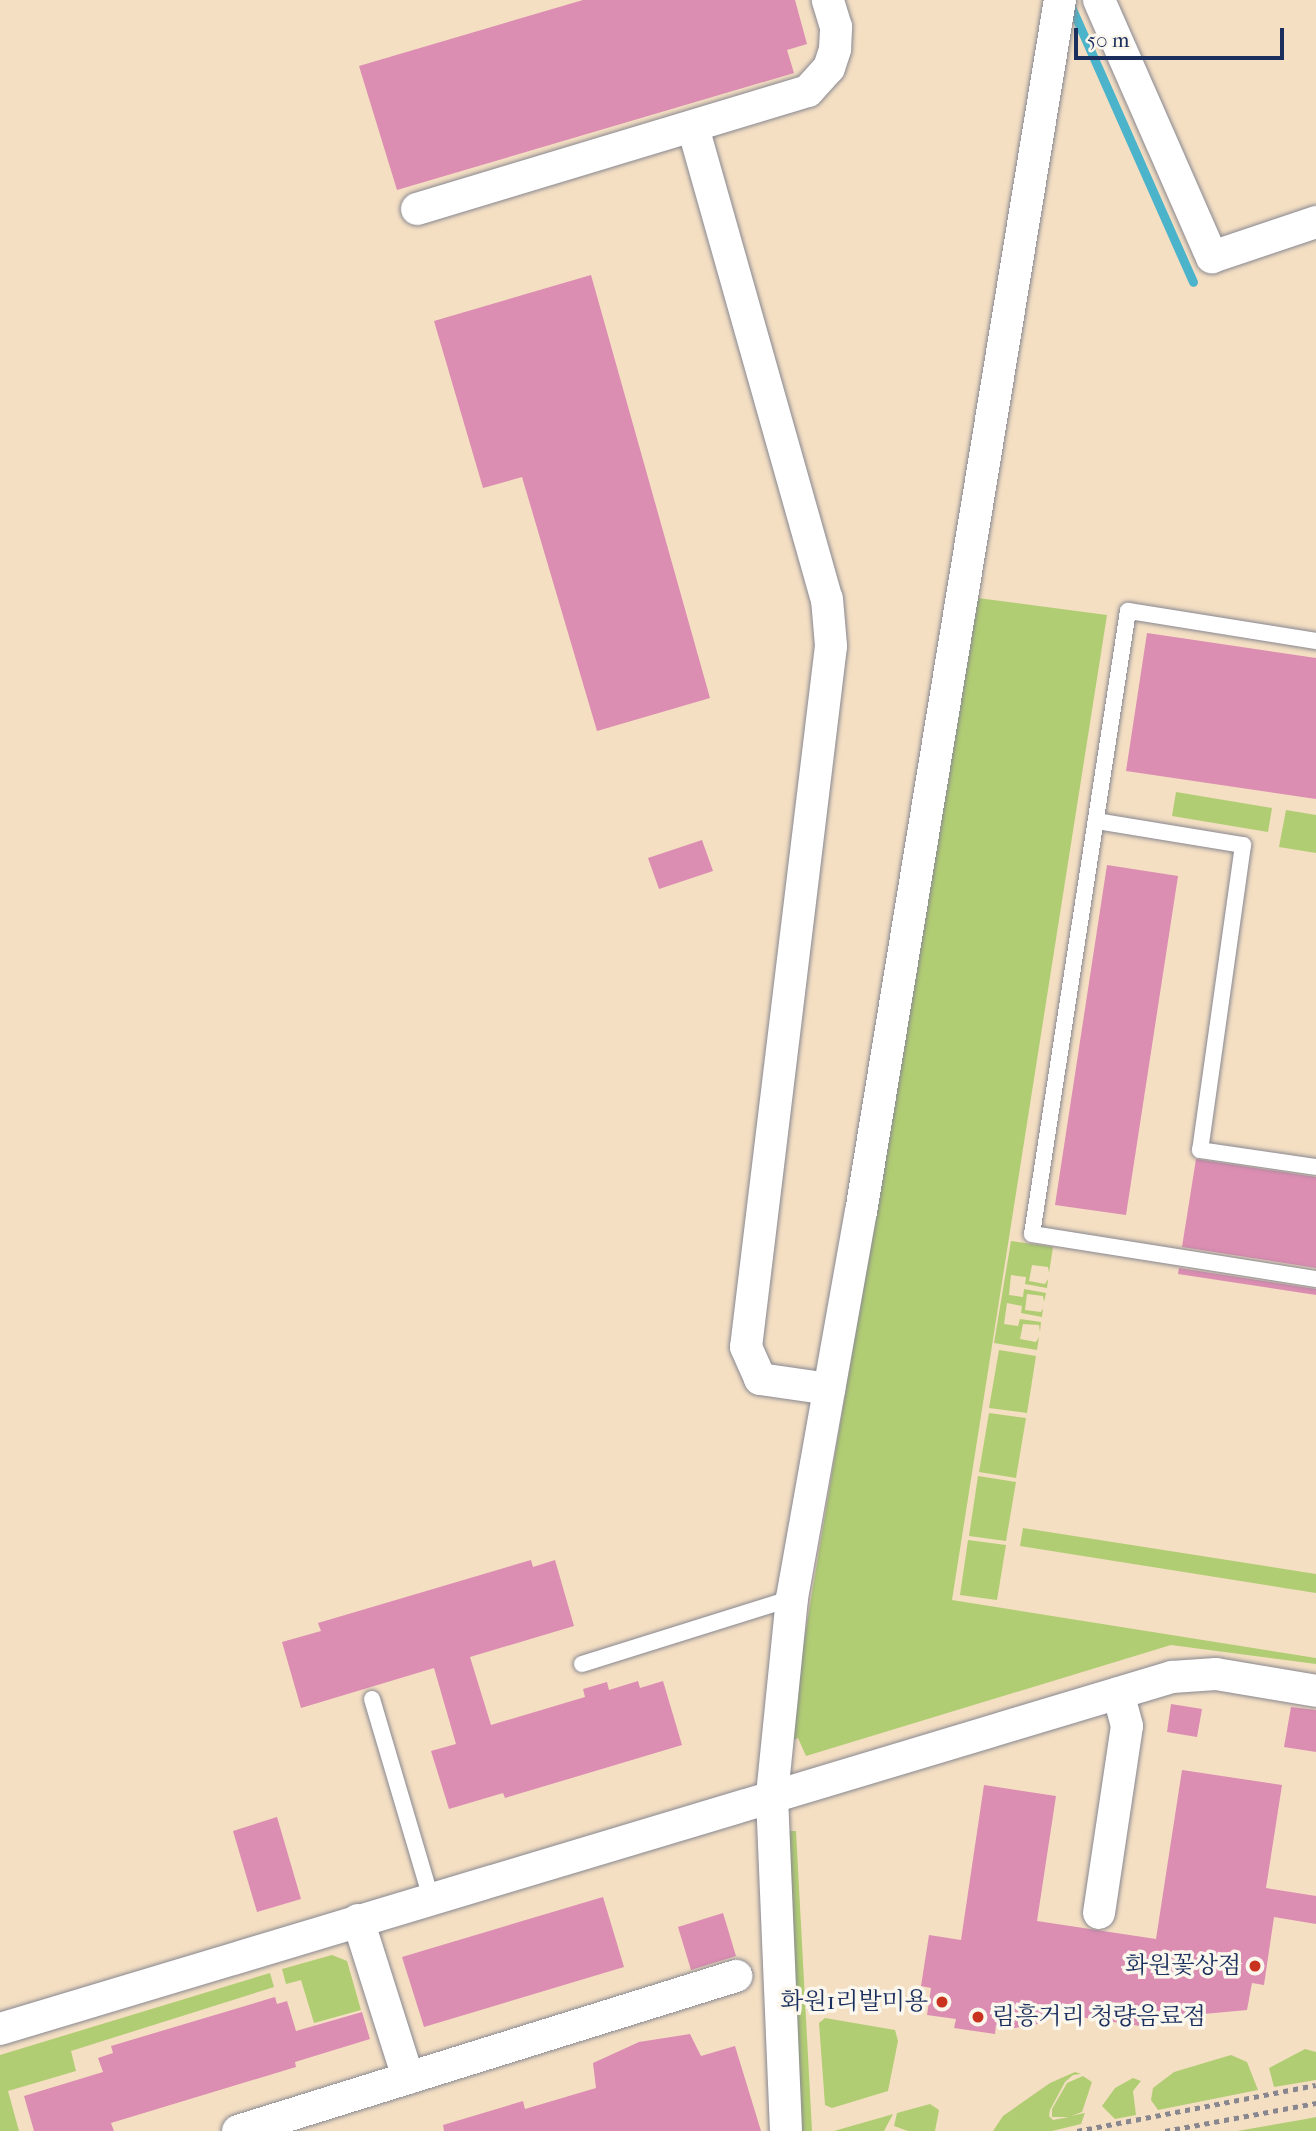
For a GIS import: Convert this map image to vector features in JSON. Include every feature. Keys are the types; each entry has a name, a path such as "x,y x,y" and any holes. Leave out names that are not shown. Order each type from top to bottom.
{"street":[{"path":"417,209 794,97 819,82 835,49 836,27 828,0"},
{"path":"1099,0 1212,257 1316,222"},
{"path":"786,2131 772,1795 792,1598 1060,2"},
{"path":"693,127 827,599 831,646 746,1347 760,1379 829,1389"},
{"path":"0,2029 1172,1677 1216,1674 1316,1690"},
{"path":"1099,1913 1127,1726 1118,1693"},
{"path":"358,1920 408,2078"},
{"path":"238,2131 736,1976"}],"lane":[{"path":"1316,640 1128,611 1032,1234 1316,1279"},
{"path":"1096,821 1243,845 1200,1150 1316,1167"},
{"path":"582,1664 792,1598"},
{"path":"372,1699 431,1898"}],"path":[{"path":"1077,2131 1316,2085"},
{"path":"1166,2131 1316,2103"}],"green space":[{"path":"978,598 1107,615 952,1600 1316,1658 1316,1664 1171,1645 806,1756 798,1738 787,1743"},
{"path":"1176,792 1272,808 1268,832 1172,816"},
{"path":"1286,810 1316,815 1316,853 1279,847"},
{"path":"1011,1241 1053,1247 1049,1273 1048,1267 1032,1265 1029,1281 1045,1284 1048,1279 1047,1288 1025,1284 1026,1277 1011,1275 1009,1295 1023,1297 1024,1289 1046,1293 1044,1302 1043,1296 1027,1294 1025,1310 1041,1312 1043,1308 1042,1317 1021,1313 1022,1306 1007,1303 1004,1324 1018,1326 1020,1319 1041,1322 1040,1332 1039,1325 1023,1324 1020,1339 1036,1342 1039,1337 1037,1350 994,1343"},
{"path":"999,1350 1036,1356 1027,1413 989,1408"},
{"path":"989,1413 1026,1418 1016,1478 979,1472"},
{"path":"978,1476 1016,1482 1006,1541 969,1536"},
{"path":"1023,1528 1316,1574 1316,1593 1020,1546"},
{"path":"968,1540 1006,1545 997,1600 960,1595"},
{"path":"785,1831 796,1831 812,2131 802,2131"},
{"path":"332,1955 347,1961 361,2010 314,2023 301,1980 286,1984 282,1969"},
{"path":"270,1973 274,1987 71,2051 76,2071 8,2091 19,2131 0,2131 0,2055"},
{"path":"825,2018 895,2030 898,2041 888,2091 832,2108 825,2105 819,2023"},
{"path":"1305,2049 1316,2052 1316,2080 1274,2087 1269,2068"},
{"path":"1231,2055 1247,2062 1258,2090 1158,2110 1151,2100 1153,2088 1174,2072"},
{"path":"1075,2072 1081,2074 1073,2075 1065,2082 1050,2110 1049,2116 1053,2120 1069,2117 1052,2117 1052,2109 1067,2083 1083,2076 1092,2082 1082,2112 1071,2116 1085,2113 1081,2124 1052,2131 993,2131 1003,2116 1050,2083"},
{"path":"1133,2078 1141,2081 1133,2091 1136,2115 1115,2119 1102,2106 1115,2088"},
{"path":"930,2104 939,2110 935,2131 908,2131 894,2126 897,2113"},
{"path":"893,2114 884,2131 834,2131 890,2115"},
{"path":"1316,2117 1316,2131 1237,2131 1306,2119"}],"building":[{"path":"583,0 795,0 807,44 787,50 794,73 397,190 359,66"},
{"path":"591,275 710,698 597,731 522,477 483,488 434,321"},
{"path":"1147,633 1316,658 1316,799 1126,771"},
{"path":"702,840 713,871 659,889 648,858"},
{"path":"1107,865 1178,876 1126,1215 1055,1205"},
{"path":"1196,1159 1316,1177 1316,1268 1182,1247"},
{"path":"1179,1268 1316,1289 1316,1295 1178,1274"},
{"path":"531,1560 533,1567 555,1560 574,1626 470,1657 491,1725 585,1697 583,1689 607,1682 609,1690 638,1681 640,1688 663,1681 682,1745 505,1798 503,1793 449,1809 431,1751 456,1744 434,1668 301,1708 282,1642 321,1631 318,1623"},
{"path":"1171,1704 1202,1709 1197,1737 1167,1732"},
{"path":"1291,1707 1316,1710 1316,1752 1284,1747"},
{"path":"1182,1770 1282,1785 1266,1888 1316,1896 1316,1924 1274,1917 1264,1985 1252,1983 1247,2010 1171,2017 1142,2013 1140,2026 1046,2012 1044,2023 1015,2028 996,2025 995,2034 954,2028 956,2019 927,2015 931,1988 921,1986 929,1935 961,1940 984,1785 1056,1796 1037,1921 1156,1939"},
{"path":"277,1817 301,1899 257,1912 233,1831"},
{"path":"603,1897 624,1967 424,2027 402,1957"},
{"path":"723,1913 736,1956 691,1970 678,1927"},
{"path":"275,1997 277,2004 287,2001 296,2031 362,2012 370,2039 295,2062 296,2067 111,2123 114,2131 34,2131 24,2096 103,2072 98,2058 113,2053 111,2046"},
{"path":"690,2034 701,2056 735,2046 761,2131 444,2131 443,2125 523,2101 525,2109 596,2088 593,2063 639,2042"}],"waterway":[{"path":"1069,2 1193,282"}],"place":[{"name":"화원꽃상점","path":"1255,1966"},
{"name":"화원1리발미용","path":"942,2002"},
{"name":"림흥거리 청량음료점","path":"978,2017"}]}
